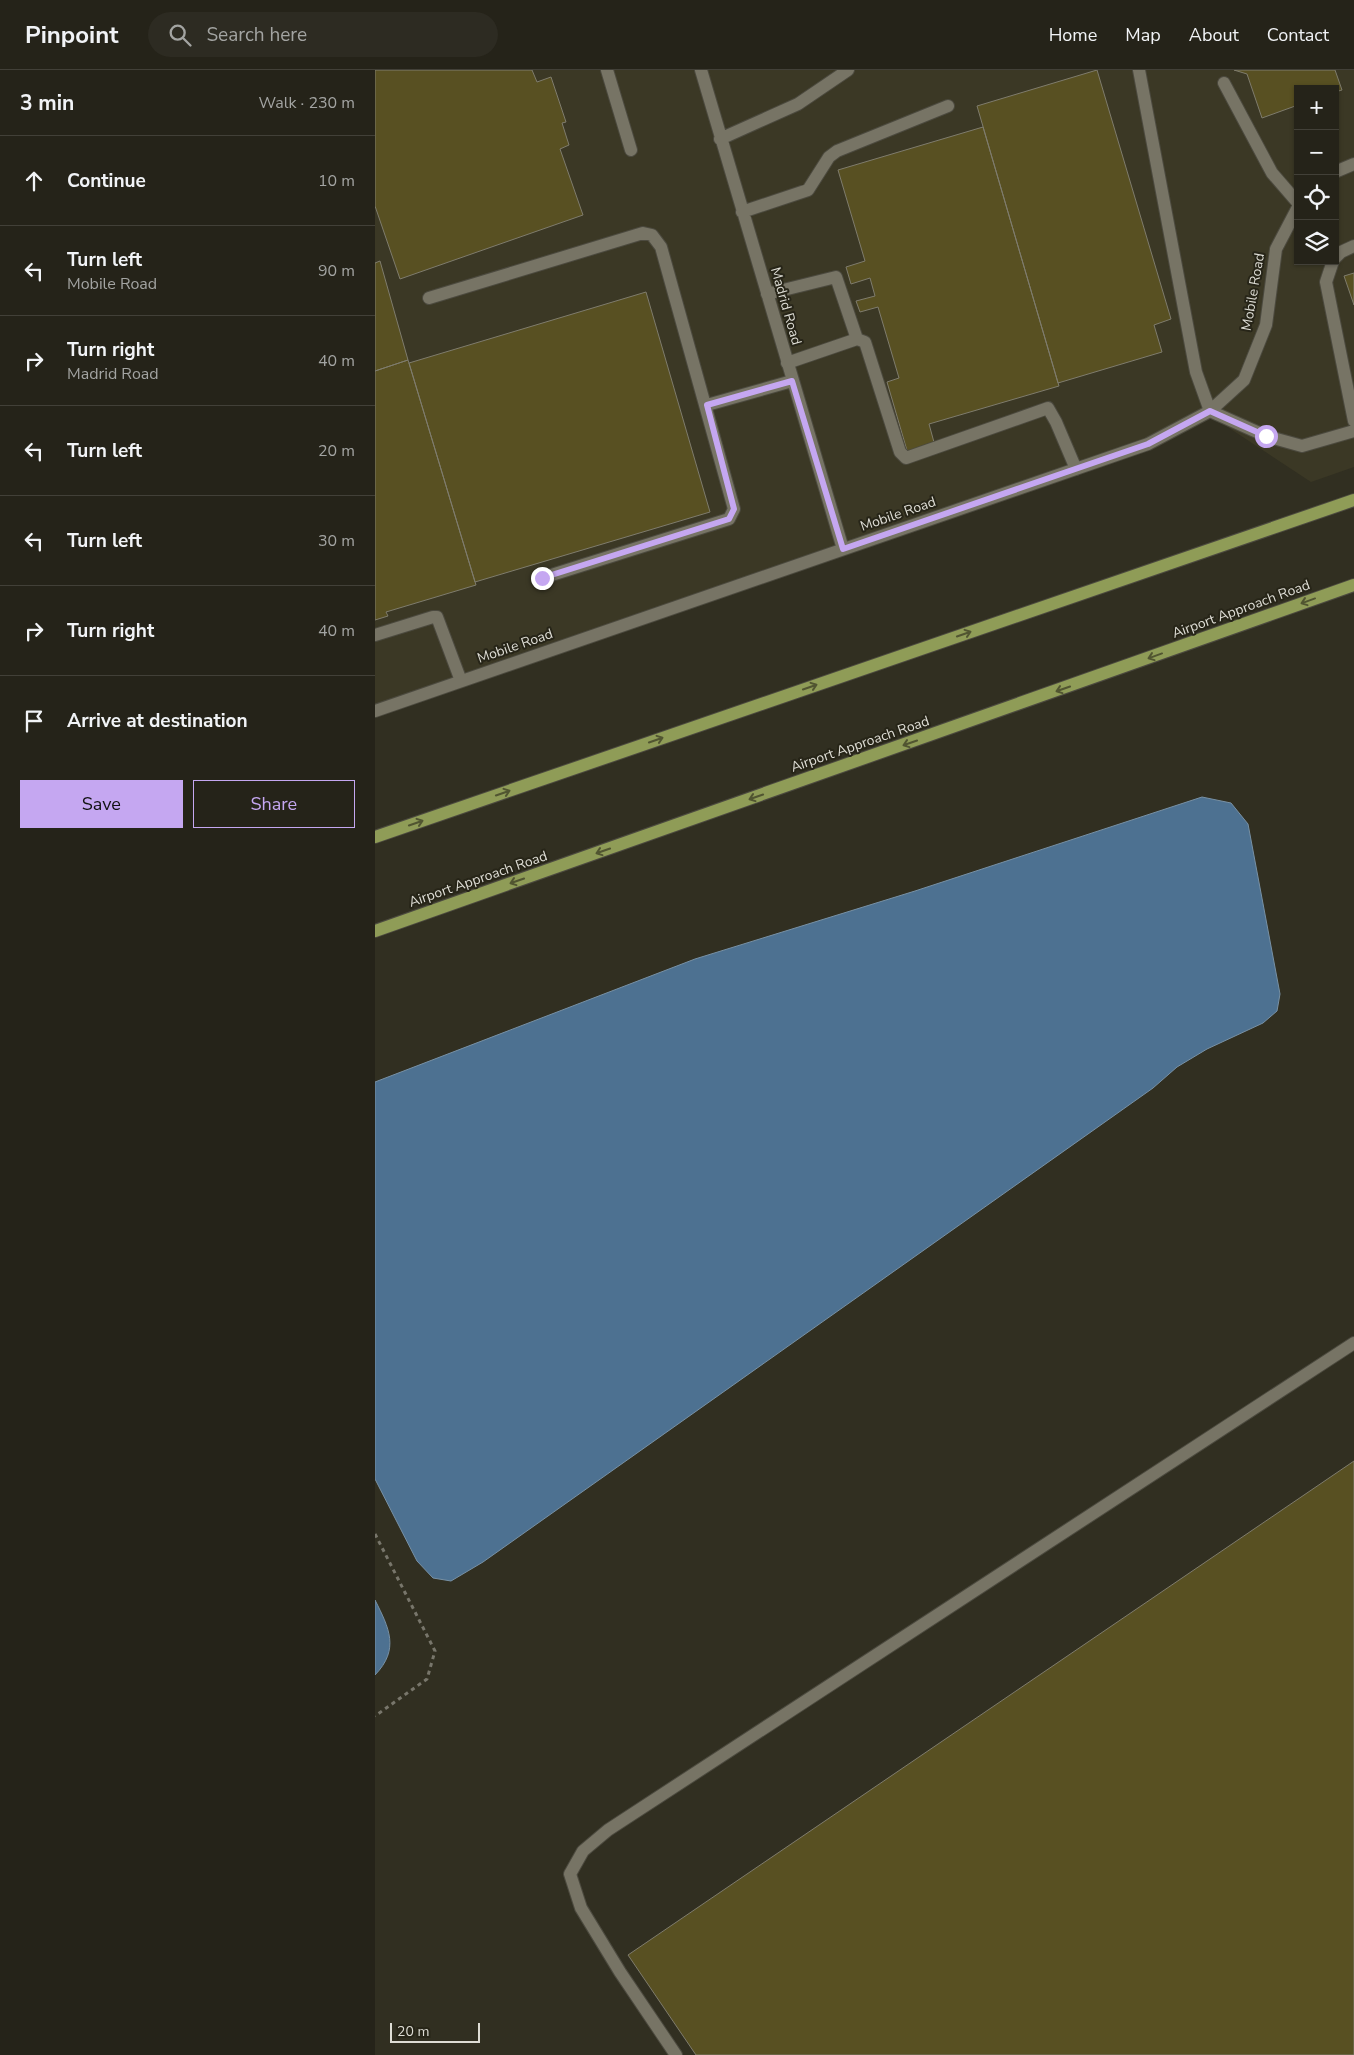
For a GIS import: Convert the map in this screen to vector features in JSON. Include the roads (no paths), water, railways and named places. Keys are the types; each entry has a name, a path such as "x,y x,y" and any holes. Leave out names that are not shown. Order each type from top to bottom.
{"main road":[{"path":"375,837 1354,500"},
{"name":"Airport Approach Road","path":"375,931 1354,585"}],"street":[{"path":"607,70 631,150"},
{"name":"Madrid Road","path":"701,70 843,549"},
{"path":"721,139 798,104 848,70"},
{"path":"1139,70 1196,372 1210,411 1266,436 1302,446 1354,431"},
{"path":"1224,83 1272,173 1294,198"},
{"path":"743,212 808,190 829,157 837,151 948,106"},
{"path":"1339,170 1354,164"},
{"name":"Mobile Road","path":"375,711 1148,444 1210,411 1244,380 1266,325 1276,249 1294,215"},
{"path":"429,298 643,233 652,235 661,247 707,405 734,509 729,519 542,578"},
{"path":"1339,254 1354,246"},
{"path":"1332,265 1326,282 1354,421"},
{"path":"767,294 836,277 857,339"},
{"path":"787,363 857,339 865,342 869,348 902,456 910,457 1048,408 1076,469"},
{"path":"707,405 792,381"},
{"path":"375,635 433,616 437,618 461,681"},
{"path":"676,2055 620,1972 581,1908 570,1874 583,1851 607,1830 1354,1343"}],"water":[{"path":"1202,797 1231,803 1248,824 1280,994 1277,1011 1263,1023 1207,1049 1177,1067 1153,1088 483,1562 451,1581 433,1578 417,1561 375,1479 375,1082 695,959 915,891"},
{"path":"375,1600 388,1629 390,1647 388,1656 375,1675"}]}
